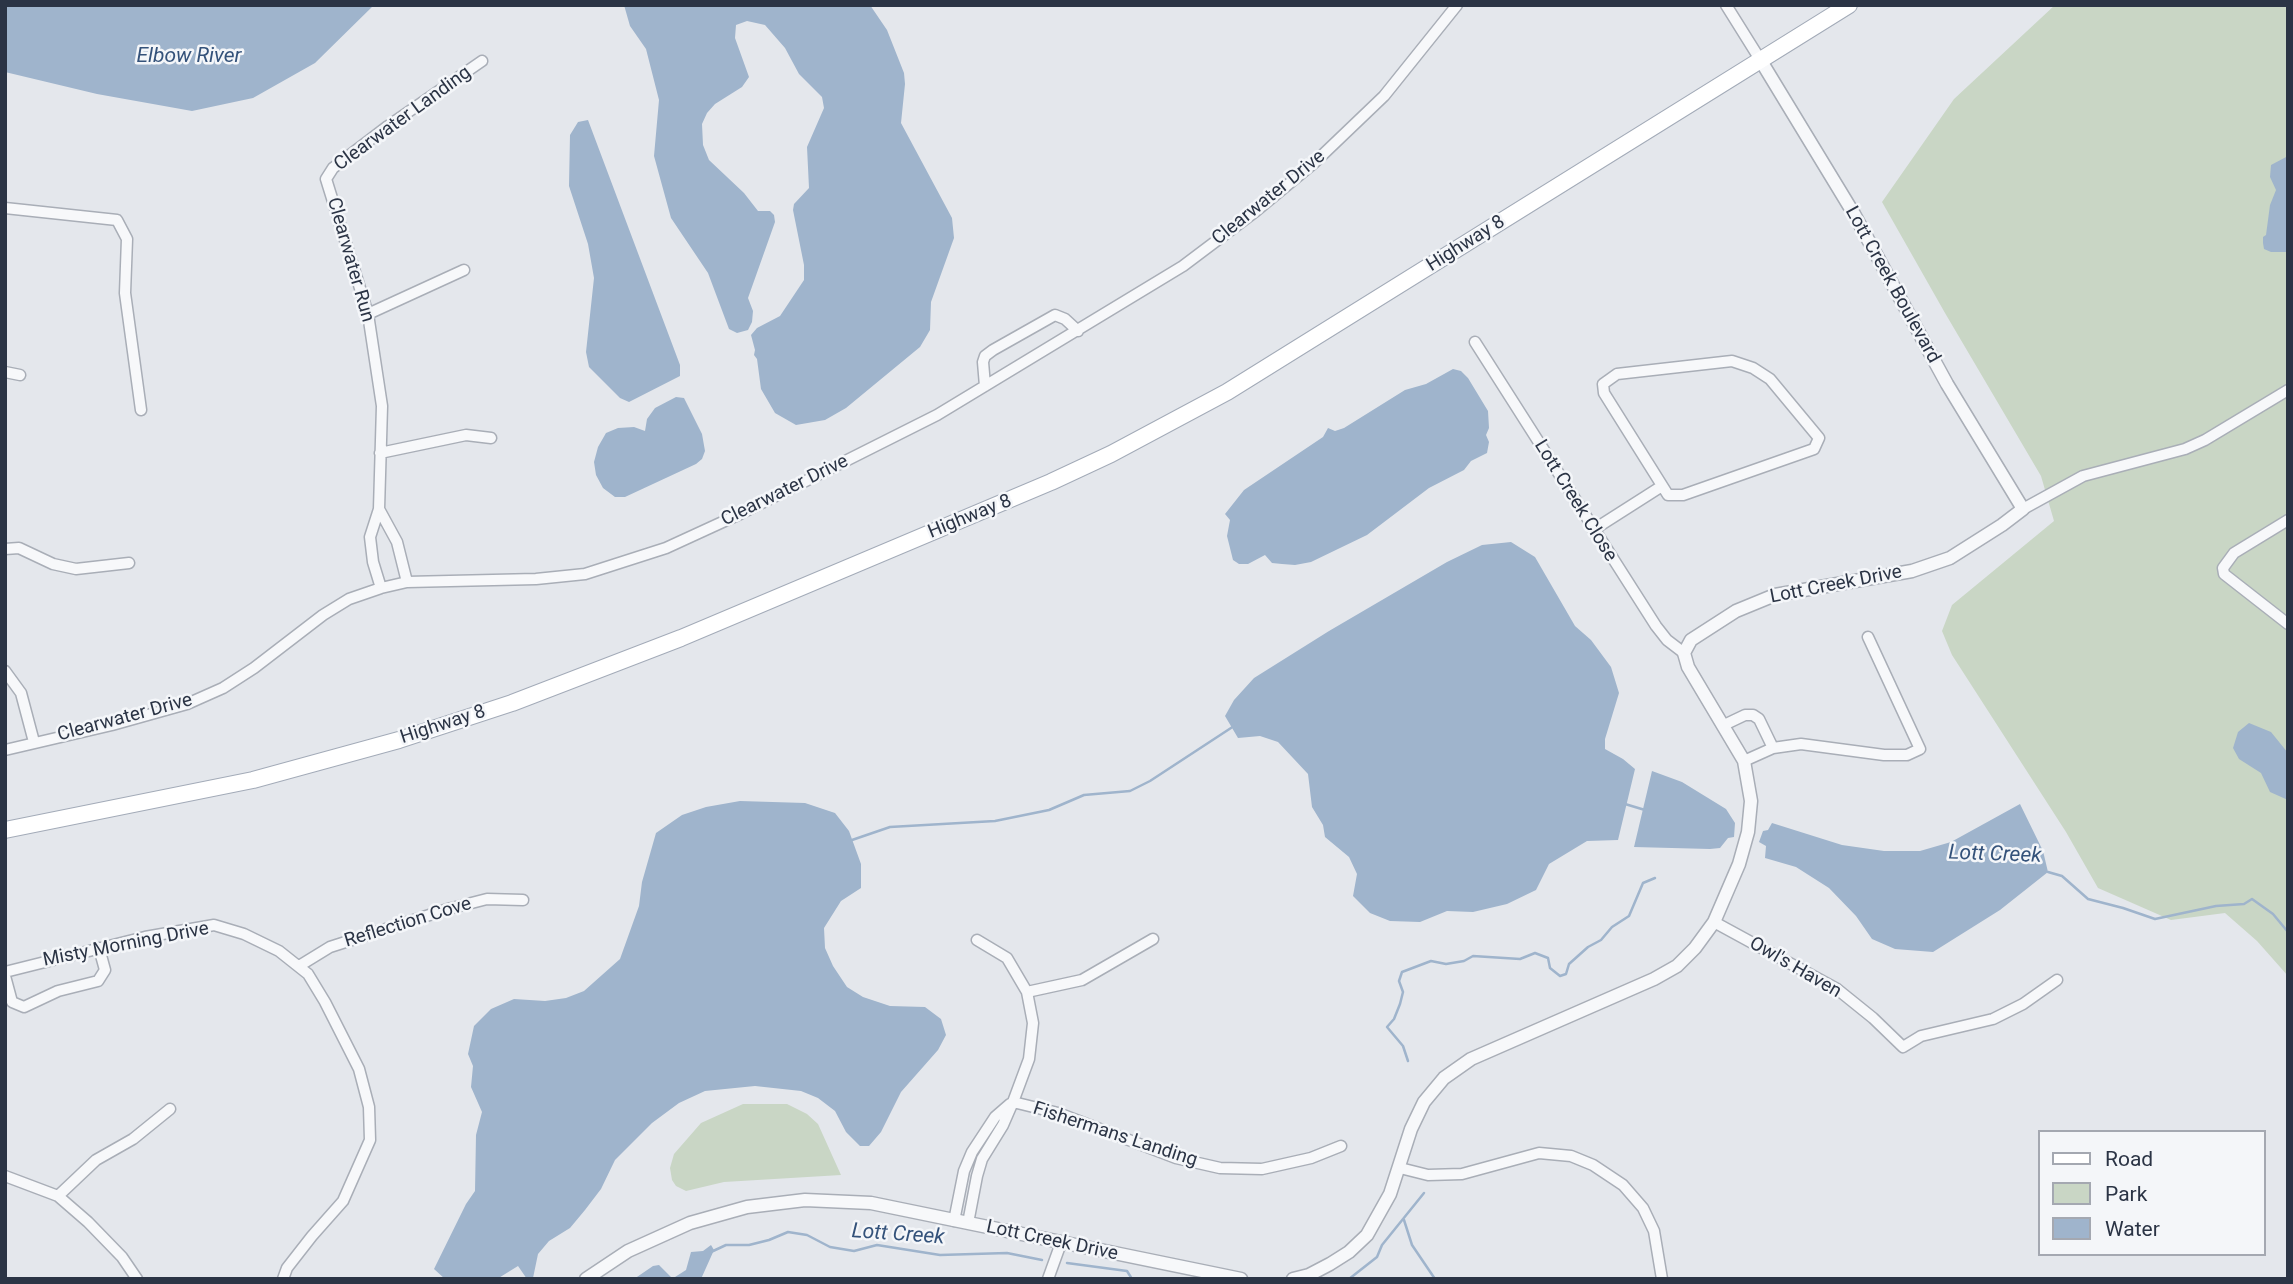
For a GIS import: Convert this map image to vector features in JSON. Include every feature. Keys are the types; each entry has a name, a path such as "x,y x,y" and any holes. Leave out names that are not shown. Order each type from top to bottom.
{"main road":[{"name":"Highway 8","path":"5,830 253,780 342,757 443,726 611,666 1023,495 1111,454 1227,392 1849,5"}],"street":[{"name":"Clearwater Drive","path":"5,750 187,704 223,688 254,668 331,609 349,599 381,588 407,582 536,579 585,574 666,548 937,415 1183,266 1256,211 1314,163 1384,96 1457,5"},
{"path":"1726,5 1761,61"},
{"name":"Clearwater Landing","path":"326,179 333,168 388,126 482,61"},
{"name":"Lott Creek Boulevard","path":"1761,61 1854,214 1947,384 2023,509"},
{"name":"Clearwater Run","path":"326,179 368,314 382,406 379,509 370,537 381,588"},
{"path":"5,208 117,219 127,239 125,293 141,410"},
{"path":"368,314 464,270"},
{"path":"985,386 983,362 993,350 1055,315 1065,319 1078,331"},
{"name":"Lott Creek Close","path":"1475,342 1663,636 1684,653"},
{"path":"1732,361 1753,368 1770,379 1819,438 1814,449 1683,495 1668,495 1662,486 1604,393 1603,384 1617,374 1732,361"},
{"path":"5,372 20,375"},
{"name":"Lott Creek Drive","path":"1684,653 1692,640 1714,624 1754,602 1775,595 1912,571 1950,558 2023,509 2082,477 2185,449 2205,440 2288,390"},
{"path":"380,453 467,435 491,438"},
{"path":"1593,530 1662,486"},
{"name":"Clearwater Run","path":"379,509 397,542 407,582"},
{"path":"2288,520 2234,554 2223,568 2224,574 2288,624"},
{"path":"5,549 19,548 53,564 76,569 129,563"},
{"path":"1744,761 1773,748 1801,744 1884,755 1907,755 1920,749 1868,637"},
{"path":"1293,1279 1330,1265 1367,1235 1379,1216 1400,1168 1415,1120 1424,1102 1444,1078 1471,1059 1654,979 1677,965 1695,948 1714,922 1739,864 1748,832 1751,802 1744,761 1688,667 1684,653"},
{"path":"5,671 21,693 34,742"},
{"path":"1724,724 1745,715 1753,715 1759,719 1773,748"},
{"name":"Reflection Cove","path":"299,966 330,947 448,909 487,899 523,900"},
{"name":"Owl's Haven","path":"1714,922 1837,989 1903,1047 1921,1036 1993,1019 2023,1004 2057,980"},
{"name":"Misty Morning Drive","path":"5,974 145,937 214,925 244,934 279,951 308,974 326,1002 359,1069 369,1107 370,1140 343,1201 295,1257 283,1279"},
{"path":"1027,992 1082,980 1153,939"},
{"path":"968,1223 982,1158 1003,1125 1029,1059 1033,1023 1027,992 1007,958 977,940"},
{"path":"5,974 12,1002 24,1007 58,991 98,981 105,970 99,948"},
{"path":"954,1220 964,1171 972,1152 995,1117 1013,1102"},
{"name":"Fishermans Landing","path":"1013,1102 1058,1113 1176,1158 1220,1168 1262,1169 1311,1158 1341,1146"},
{"path":"58,1196 96,1160 133,1139 170,1109"},
{"path":"1400,1168 1428,1175 1462,1174 1539,1153 1571,1156 1593,1165 1623,1185 1643,1208 1654,1231 1662,1279"},
{"path":"5,1175 58,1196 113,1249 136,1279"},
{"name":"Lott Creek Drive","path":"586,1279 628,1251 663,1234 718,1214 756,1205 804,1200 871,1203 1236,1278"},
{"path":"1048,1279 1061,1243"}],"green space":[{"path":"2055,5 2288,5 2288,976 2257,941 2225,913 2171,920 2098,888 2066,832 1952,655 1942,631 1952,605 2054,521 2041,476 1882,202 1954,99"},
{"path":"743,1104 787,1104 807,1114 818,1124 841,1175 724,1182 686,1191 676,1186 670,1168 674,1154 701,1123"}],"water":[{"name":"Elbow River","path":"5,5 374,5 315,63 253,98 192,111 97,94 5,72"},
{"path":"624,5 870,5 887,30 904,73 901,123 952,218 954,238 931,302 930,330 920,347 846,408 825,420 796,425 775,413 761,389 751,335 757,328 780,316 804,280 804,265 793,210 794,204 809,188 807,147 824,108 822,97 799,74 785,48 765,25 747,21 736,25 735,38 749,77 742,87 715,104 707,113 702,124 703,145 709,160 744,193 758,211 770,211 775,222 748,298 753,311 752,322 748,330 737,333 729,329 708,273 671,218 654,156 659,100 646,49 630,26"},
{"path":"588,120 680,365 680,376 629,402 620,398 589,367 586,352 594,278 588,244 569,186 570,135 578,122"},
{"path":"2288,156 2288,252 2271,252 2264,249 2263,237 2266,235 2270,205 2276,190 2270,177 2271,165"},
{"path":"1453,369 1461,371 1468,378 1488,411 1487,453 1471,461 1464,470 1429,488 1367,535 1311,562 1295,565 1272,563 1265,555 1248,564 1239,564 1233,560 1227,536 1230,520 1225,514 1244,490 1323,437 1328,428 1335,431 1344,428 1405,390 1426,384"},
{"path":"676,397 684,398 702,434 705,451 702,459 625,497 615,497 603,488 596,475 594,462 606,433 618,428 634,427 645,431 647,419 655,408"},
{"path":"1511,542 1535,557 1575,626 1591,640 1611,667 1619,693 1605,739 1605,749 1635,769 1618,840 1587,841 1549,864 1536,890 1507,904 1473,912 1447,911 1420,922 1390,921 1370,913 1353,896 1357,874 1349,857 1325,837 1323,825 1312,807 1308,774 1278,742 1260,736 1238,738 1225,716 1234,700 1254,678 1329,631 1447,562 1482,545"},
{"path":"2249,723 2271,732 2288,753 2288,800 2270,792 2261,773 2239,759 2233,748 2238,732"},
{"path":"1652,771 1682,782 1726,809 1735,823 1734,837 1728,838 1720,848 1710,849 1634,847"},
{"path":"740,801 805,803 835,813 849,831 861,864 861,888 841,901 824,928 825,948 847,987 863,997 890,1006 925,1007 941,1019 946,1035 938,1050 901,1092 881,1132 869,1146 860,1146 846,1132 835,1111 818,1098 801,1091 755,1086 705,1091 679,1103 652,1123 615,1160 601,1189 585,1210 570,1228 549,1241 538,1254 533,1278 527,1279 518,1266 497,1279 445,1279 434,1269 475,1191 476,1135 482,1112 471,1087 473,1066 468,1054 474,1026 491,1009 514,999 545,1001 566,998 584,991 620,959 639,906 642,882 656,833 682,815 706,807"},
{"path":"2020,804 2043,851 2048,872 2000,910 1933,952 1895,949 1872,939 1856,916 1829,888 1796,867 1765,858 1766,846 1759,842 1763,831 1768,830 1772,823 1842,845 1884,851 1920,851 1951,842"},
{"path":"711,1245 714,1250 701,1279 634,1279 659,1265 671,1277 675,1277 686,1270 691,1252 703,1251"}],"waterway":[{"path":"852,840 890,827 995,821 1049,810 1084,795 1130,791 1150,781 1234,726"},
{"path":"1625,804 1645,810"},
{"name":"Lott Creek","path":"2048,872 2062,876 2088,899 2155,919 2216,906 2244,904 2252,899 2273,914 2288,932"},
{"name":"Lott Creek","path":"1408,1061 1403,1046 1387,1027 1394,1019 1400,1004 1403,992 1399,981 1402,972 1431,961 1446,964 1464,961 1473,956 1520,959 1535,953 1548,958 1550,968 1560,976 1566,974 1569,964 1629,916 1643,883 1655,878"},
{"path":"1349,1279 1377,1257 1382,1245 1424,1193"},
{"path":"1404,1220 1412,1245 1435,1279"},
{"name":"Lott Creek","path":"711,1252 726,1245 749,1245 788,1232 807,1235 830,1247 854,1251 877,1245 940,1255 1007,1253 1042,1260"},
{"name":"Lott Creek","path":"1067,1263 1127,1271 1132,1279"}]}
